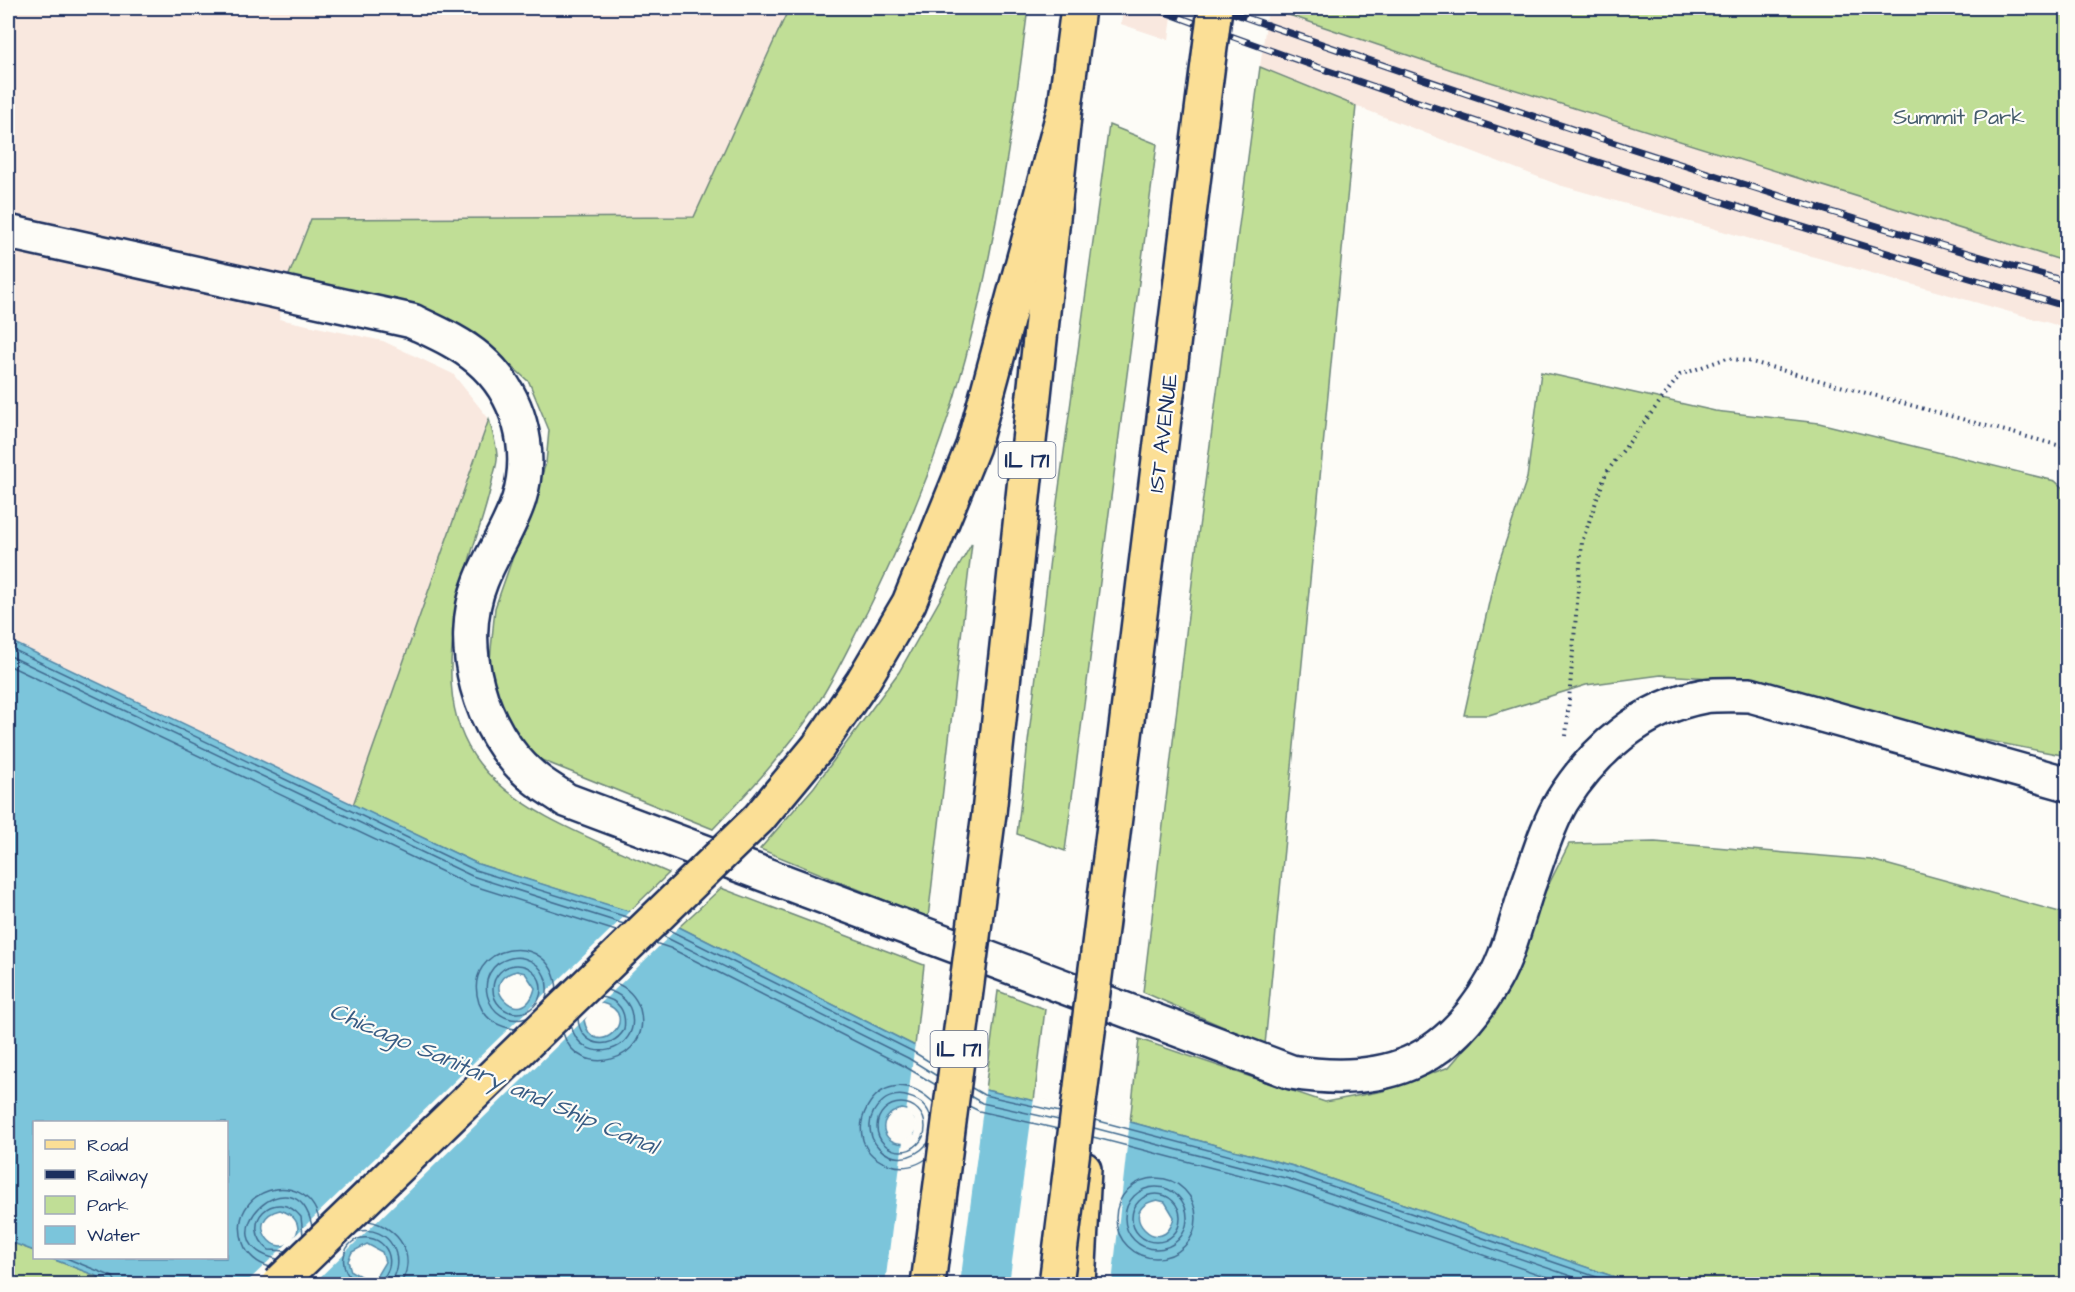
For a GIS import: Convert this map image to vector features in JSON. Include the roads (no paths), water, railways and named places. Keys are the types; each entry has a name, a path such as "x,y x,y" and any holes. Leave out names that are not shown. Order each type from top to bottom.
{"main road":[{"name":"IL 171","path":"928,1284 989,813 1065,107 1078,8"},
{"name":"1ST AVENUE","path":"1091,1022 1215,8"},
{"path":"278,1284 759,818 818,747 863,681 909,603 973,446 1065,107"},
{"path":"1056,1284 1091,1022"},
{"path":"1078,1284 1091,1022"}],"lane":[{"path":"8,232 412,321 454,341 480,359 501,382 516,410 525,438 526,472 519,500 498,549 480,581 473,610 471,649 477,689 494,728 512,754 532,776 566,800 1292,1072 1329,1078 1375,1075 1408,1065 1441,1046 1472,1014 1495,978 1561,803 1601,751 1623,731 1661,710 1704,696 1750,695 2067,784"}],"water":[{"name":"Chicago Sanitary and Ship Canal","path":"8,640 478,864 679,927 915,1046 985,1090 1130,1122 1293,1166 1635,1284 117,1284 53,1259 228,1259 228,1121 33,1121 33,1251 8,1241","holes":["517,971 525,973 535,988 529,1001 521,1006 513,1005 500,993 499,984 504,976","602,1003 614,1009 619,1017 618,1026 605,1038 597,1038 589,1033 584,1020 593,1005","902,1109 910,1111 919,1126 911,1142 901,1143 887,1137 884,1124 893,1113","1157,1200 1165,1202 1174,1217 1169,1230 1161,1235 1144,1230 1140,1222 1139,1213 1144,1205","280,1210 289,1214 296,1221 297,1233 287,1245 279,1246 266,1237 263,1230 264,1222 269,1215","367,1244 382,1252 385,1262 376,1277 367,1280 351,1271 348,1261 352,1252"]}],"railway":[{"path":"1154,8 1494,128 1837,238 2068,307"},
{"path":"1219,8 1641,152 1854,219 2068,282"}],"park label":[{"name":"Summit Park","path":"1959,116"}]}
